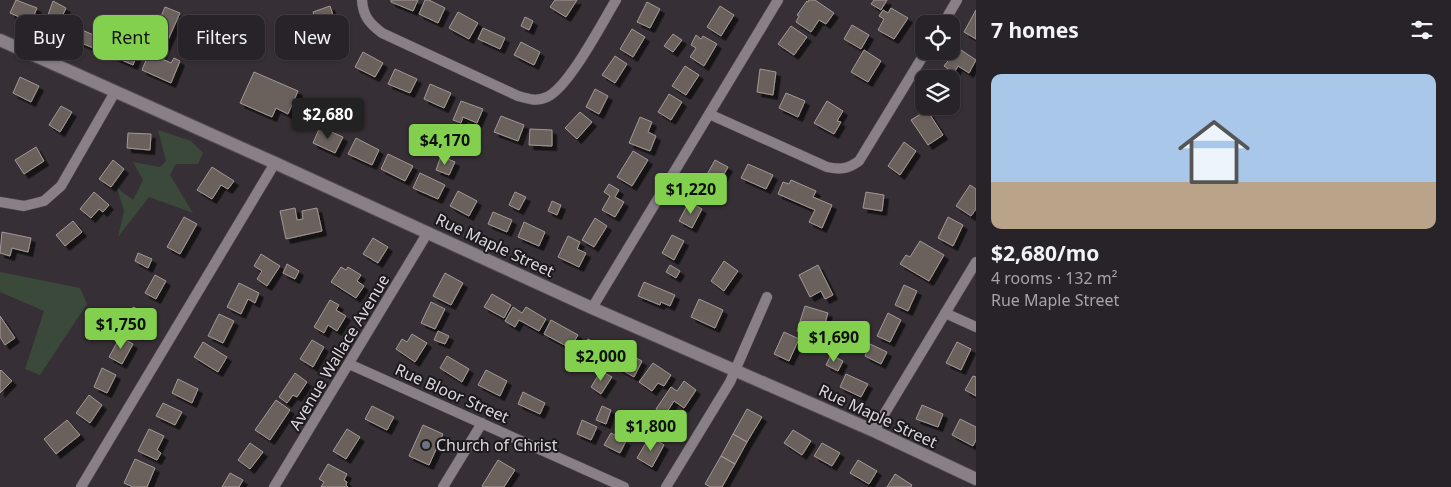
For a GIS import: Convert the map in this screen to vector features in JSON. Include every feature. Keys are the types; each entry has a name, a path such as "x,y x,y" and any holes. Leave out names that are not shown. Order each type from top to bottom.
{"street":[{"path":"362,0 364,16 382,33 518,96 532,100 546,98 559,90 571,74 616,0"},
{"path":"592,308 778,0"},
{"path":"948,15 957,0"},
{"name":"Rue Maple Street","path":"0,40 428,232 592,308 874,431 976,479"},
{"path":"709,114 827,167 839,170 851,167 859,161 921,60"},
{"path":"0,202 24,206 44,201 61,186 115,92"},
{"path":"81,487 275,163"},
{"name":"Avenue Wallace Avenue","path":"274,487 428,232"},
{"path":"874,431 976,262"},
{"path":"666,487 730,382 767,297"},
{"path":"945,313 976,327"},
{"name":"Rue Bloor Street","path":"349,364 624,487"},
{"path":"443,487 482,423"}],"green space":[{"path":"158,130 191,141 203,153 198,164 176,164 170,175 193,213 149,197 118,237 124,211 117,188 133,200 143,180 133,162 160,167 166,161"},
{"path":"0,272 80,288 87,304 40,375 25,369 44,311 0,292"}],"building":[{"path":"16,0 37,8 34,15 15,15 10,13"},
{"path":"391,0 418,0 413,11 391,2"},
{"path":"425,0 445,8 438,23 419,14"},
{"path":"555,0 577,0 566,17 550,7"},
{"path":"809,0 815,0 834,13 826,24 819,20 811,32 796,22 799,16 797,15"},
{"path":"874,0 887,0 881,10 871,4"},
{"path":"53,1 66,8 63,15 48,15"},
{"path":"647,2 660,9 650,28 637,22"},
{"path":"330,6 333,15 314,15 313,12"},
{"path":"720,6 734,15 721,36 707,27"},
{"path":"165,7 180,13 168,40 168,15 162,15"},
{"path":"891,8 908,18 894,39 878,30 884,19 879,16 883,10 888,13"},
{"path":"976,10 976,39 964,32"},
{"path":"458,12 478,23 469,39 449,28"},
{"path":"525,17 533,21 529,30 521,26"},
{"path":"852,25 869,35 861,49 844,39"},
{"path":"791,26 807,37 794,55 778,44"},
{"path":"483,28 505,38 500,49 478,39"},
{"path":"632,29 645,37 633,57 620,49"},
{"path":"83,30 93,35 93,48 83,44"},
{"path":"673,34 682,40 673,52 664,46"},
{"path":"696,35 701,39 703,36 717,44 704,66 690,57 696,48 691,45"},
{"path":"521,42 540,52 534,65 514,55"},
{"path":"960,49 976,60 969,73 958,66 956,70 950,70 944,66 949,60 960,60"},
{"path":"864,50 881,61 868,82 851,72"},
{"path":"363,52 383,63 375,77 355,67"},
{"path":"615,56 627,64 615,83 602,75"},
{"path":"174,58 180,61 171,83 142,70 146,60 164,60 171,63"},
{"path":"122,60 135,60 133,65"},
{"path":"685,66 699,75 686,95 672,86"},
{"path":"395,69 417,79 410,93 388,84"},
{"path":"760,69 776,72 773,95 757,92"},
{"path":"254,72 298,91 288,114 276,108 272,117 240,103"},
{"path":"20,77 39,86 31,102 13,93"},
{"path":"430,84 451,93 444,108 424,99"},
{"path":"595,89 608,96 599,114 586,107"},
{"path":"786,93 805,101 798,117 779,108"},
{"path":"669,94 682,102 671,120 658,112"},
{"path":"461,101 483,109 477,123 463,117 461,123 453,120"},
{"path":"827,101 843,111 837,121 841,122 834,134 814,123"},
{"path":"61,106 72,112 60,132 49,125"},
{"path":"580,112 592,122 577,139 565,128"},
{"path":"919,115 930,115 943,135 928,145 911,120"},
{"path":"501,116 524,125 518,141 494,132"},
{"path":"640,117 652,122 648,132 656,136 650,151 629,143"},
{"path":"320,127 343,137 335,153 313,143"},
{"path":"530,129 552,130 552,146 529,145"},
{"path":"128,133 151,134 150,150 127,148"},
{"path":"356,138 379,150 372,165 348,154"},
{"path":"904,142 916,151 900,175 888,166"},
{"path":"36,147 44,161 24,174 15,160"},
{"path":"633,151 648,160 632,186 617,177"},
{"path":"388,154 413,166 405,181 381,169"},
{"path":"441,156 455,162 449,175 436,170"},
{"path":"113,160 124,169 111,187 99,179"},
{"path":"715,160 728,167 717,187 704,180"},
{"path":"748,164 773,175 766,189 741,178"},
{"path":"212,167 234,181 228,189 221,185 212,199 197,190"},
{"path":"420,173 445,185 438,199 413,188"},
{"path":"791,180 816,191 813,197 832,205 822,228 809,222 815,210 778,194 783,182 789,184"},
{"path":"609,184 619,190 615,197 624,202 615,217 602,210 610,196 604,192"},
{"path":"970,185 976,189 976,209 971,216 956,206"},
{"path":"458,191 477,201 469,216 450,206"},
{"path":"94,192 109,205 103,212 99,209 91,218 80,209"},
{"path":"515,192 526,197 519,210 509,205"},
{"path":"866,192 884,195 882,211 863,208"},
{"path":"552,201 561,205 557,215 548,211"},
{"path":"689,202 702,209 692,228 679,221"},
{"path":"295,208 297,220 303,219 302,211 317,208 322,231 286,239 280,211"},
{"path":"493,212 512,220 507,232 488,224"},
{"path":"184,217 197,224 180,254 167,247"},
{"path":"948,217 963,225 953,246 938,238"},
{"path":"595,218 607,226 594,247 582,240"},
{"path":"73,221 82,232 65,246 56,235"},
{"path":"524,222 545,232 539,246 518,237"},
{"path":"2,232 31,238 28,252 12,248 10,256 0,253"},
{"path":"672,235 684,241 674,260 662,253"},
{"path":"568,236 580,242 577,249 586,253 579,267 558,257"},
{"path":"373,238 388,247 378,263 363,254"},
{"path":"920,241 944,255 929,281 900,264 906,255 910,257"},
{"path":"138,253 152,259 148,268 135,261"},
{"path":"261,254 280,266 267,286 257,279 262,271 254,266"},
{"path":"724,261 738,271 724,291 711,281"},
{"path":"287,264 299,271 295,279 283,273"},
{"path":"670,265 680,271 676,278 666,272"},
{"path":"818,265 833,295 825,299 821,291 810,297 799,275"},
{"path":"341,267 346,270 348,267 361,275 357,281 364,286 356,298 331,282"},
{"path":"445,273 463,283 451,305 433,296"},
{"path":"155,275 166,281 156,299 145,293"},
{"path":"644,282 675,295 670,306 661,302 660,305 638,296"},
{"path":"239,283 259,293 255,303 248,299 241,314 227,307"},
{"path":"904,285 917,291 908,311 895,305"},
{"path":"492,294 511,305 504,318 484,307"},
{"path":"699,299 723,310 715,328 691,317"},
{"path":"330,300 339,305 336,310 346,316 337,331 328,325 324,333 314,327"},
{"path":"431,302 445,309 435,329 421,323"},
{"path":"805,306 828,313 823,330 813,327 810,335 797,331"},
{"path":"133,307 149,314 138,336 123,328"},
{"path":"513,307 522,313 526,307 546,319 539,331 519,320 515,327 505,321"},
{"path":"888,313 901,320 890,342 877,336"},
{"path":"219,314 234,321 223,343 208,336"},
{"path":"0,316 15,338 5,345 0,337"},
{"path":"551,320 578,335 570,348 544,334"},
{"path":"438,331 449,336 445,344 434,340"},
{"path":"784,332 799,339 789,361 774,354"},
{"path":"412,334 427,343 415,362 396,349 402,339 407,342"},
{"path":"120,337 133,344 122,364 109,357"},
{"path":"588,339 609,351 602,363 581,352"},
{"path":"312,340 324,347 313,367 300,359"},
{"path":"203,342 227,357 218,372 194,357"},
{"path":"957,342 971,349 961,370 946,363"},
{"path":"870,344 887,352 881,364 865,356"},
{"path":"621,350 642,361 634,377 613,365"},
{"path":"831,355 843,361 838,371 826,365"},
{"path":"447,356 469,369 462,382 440,368"},
{"path":"653,363 671,375 664,386 658,383 652,391 639,382"},
{"path":"102,368 116,375 107,393 94,387"},
{"path":"486,370 507,381 500,396 478,385"},
{"path":"0,371 12,381 0,393"},
{"path":"601,371 612,377 601,394 591,387"},
{"path":"295,373 307,382 297,397 293,395 287,403 279,397"},
{"path":"846,374 868,384 861,397 840,387"},
{"path":"973,376 976,377 976,396 965,390"},
{"path":"178,379 198,389 192,403 172,393"},
{"path":"684,381 696,390 684,408 674,401 665,415 656,409 671,387 677,391"},
{"path":"523,392 545,403 540,414 518,404"},
{"path":"89,395 102,405 90,423 76,413"},
{"path":"276,400 290,410 270,440 255,430"},
{"path":"163,403 182,412 175,425 156,416"},
{"path":"922,405 943,414 938,427 916,419"},
{"path":"372,406 394,417 387,430 365,419"},
{"path":"602,406 611,410 606,424 596,420"},
{"path":"747,409 762,417 747,442 733,434"},
{"path":"960,419 976,427 976,440 973,446 952,435"},
{"path":"67,420 80,435 56,454 44,439"},
{"path":"582,420 597,427 591,440 577,434"},
{"name":"Church of Christ","path":"423,425 443,434 429,465 409,456"},
{"path":"149,429 164,436 157,450 161,453 157,460 138,451"},
{"path":"347,429 360,437 346,459 333,451"},
{"path":"793,430 811,441 802,455 784,443"},
{"path":"611,433 626,441 620,453 604,445"},
{"path":"733,434 747,442 735,464 721,456"},
{"path":"650,436 664,445 652,467 637,458"},
{"path":"250,443 263,452 250,469 238,460"},
{"path":"822,443 840,453 832,466 814,456"},
{"path":"721,456 735,464 722,487 710,487 705,484"},
{"path":"135,459 155,468 147,487 133,487 124,483"},
{"path":"498,460 515,470 504,487 482,486"},
{"path":"858,460 877,471 869,484 850,473"},
{"path":"328,464 347,474 344,480 347,482 346,485 348,487 321,487 324,482 319,479"},
{"path":"230,473 243,480 239,487 222,487"},
{"path":"895,474 912,485 911,487 887,487"}],"place":[{"name":"Church of Christ","path":"426,445"}]}
